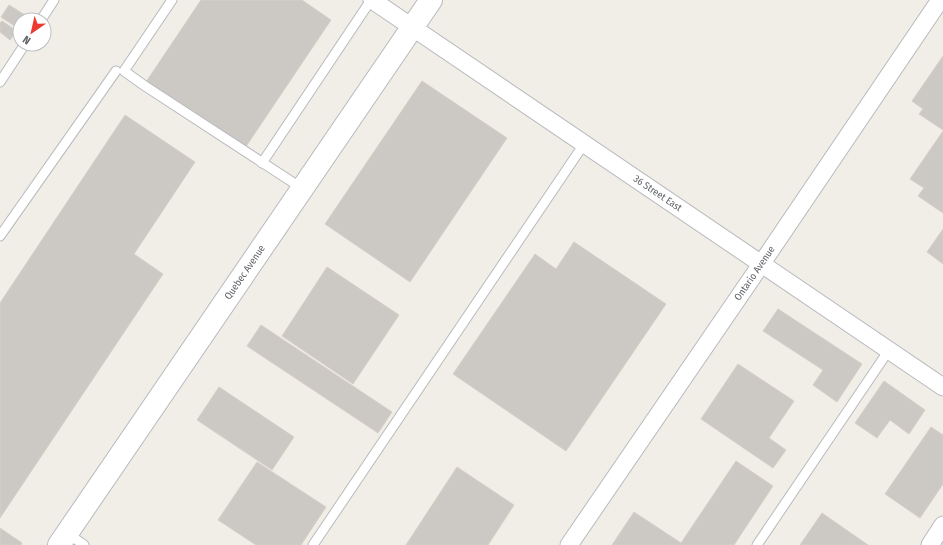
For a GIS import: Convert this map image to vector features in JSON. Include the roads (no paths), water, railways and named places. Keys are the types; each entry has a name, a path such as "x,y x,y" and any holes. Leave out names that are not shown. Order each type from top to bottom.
{"street":[{"name":"36 Street East","path":"371,0 762,263 943,387"},
{"name":"Quebec Avenue","path":"70,541 302,189 431,0"},
{"name":"Ontario Avenue","path":"570,544 940,0"},
{"path":"930,545 943,525"}],"lane":[{"path":"46,12 54,0"},
{"path":"172,0 124,71 302,189"},
{"path":"262,162 371,0"},
{"path":"0,82 20,52"},
{"path":"0,236 116,71"},
{"path":"313,545 584,144"},
{"path":"757,545 889,350"}]}
